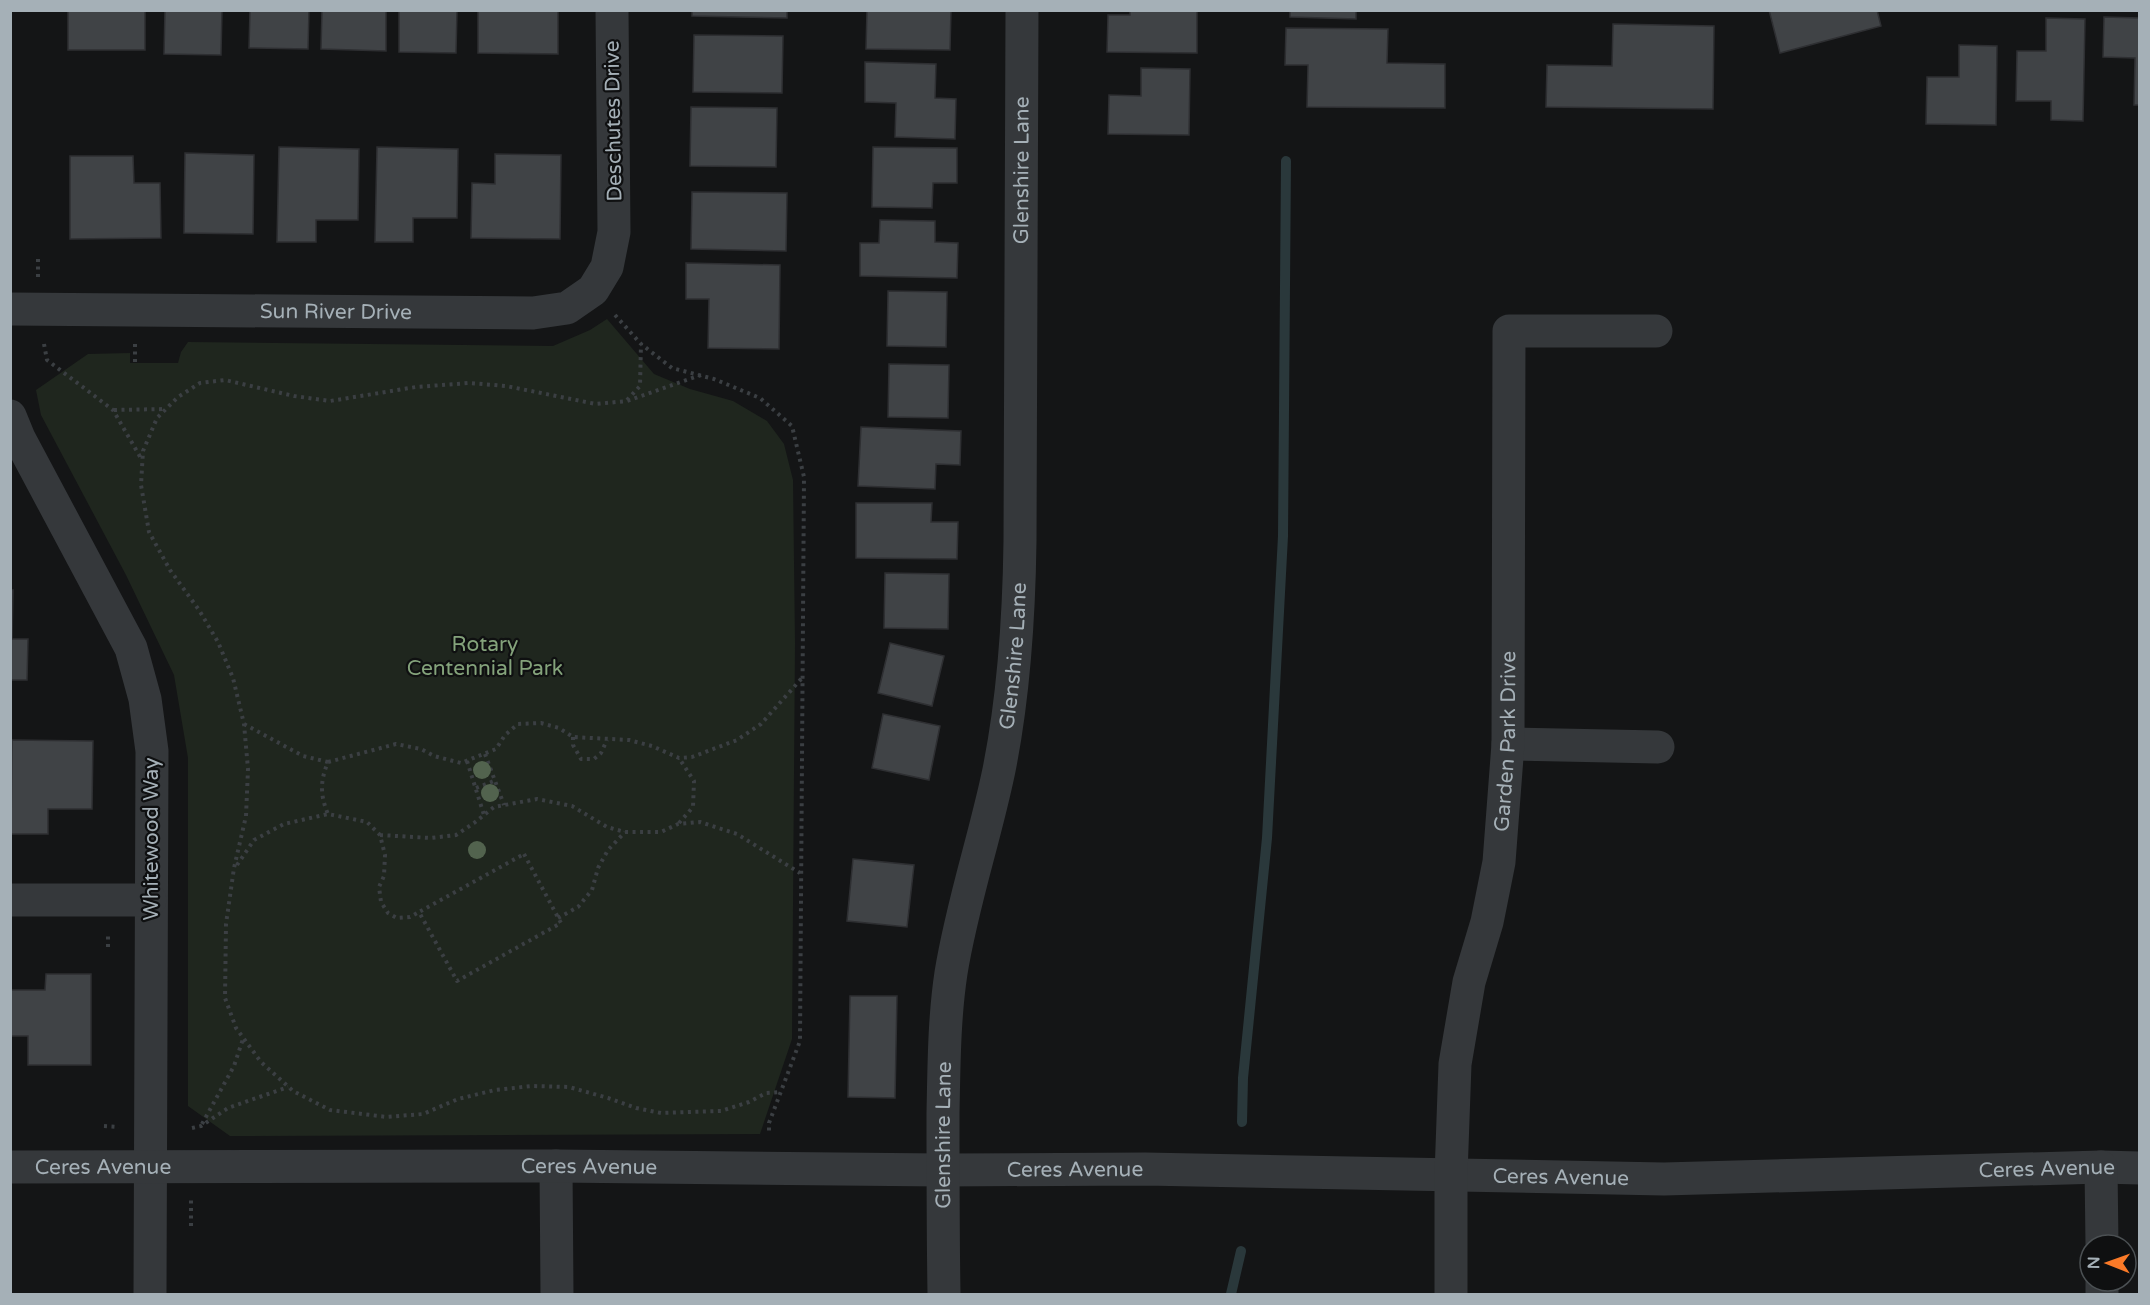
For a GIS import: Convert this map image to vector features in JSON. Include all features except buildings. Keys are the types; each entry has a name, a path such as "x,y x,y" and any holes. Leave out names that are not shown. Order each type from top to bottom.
{"street":[{"name":"Deschutes Drive","path":"612,10 614,232"},
{"name":"Glenshire Lane","path":"944,1294 942,1170 944,1046 951,974 964,907 999,770 1010,701 1018,622 1021,517 1022,10"},
{"name":"Sun River Drive","path":"10,309 533,313 567,308 593,290 607,267 614,232"},
{"name":"Garden Park Drive","path":"1451,1294 1451,1174 1455,1064 1469,982 1488,922 1499,862 1508,744 1509,331 1656,331"},
{"name":"Whitewood Way","path":"10,416 19,438 131,648 145,699 152,751 150,1294"},
{"path":"1508,744 1658,747"},
{"path":"10,900 150,900"},
{"name":"Ceres Avenue","path":"10,1167 556,1166 942,1170 1145,1169 1664,1179 2101,1167 2139,1168"},
{"path":"556,1166 557,1294"},
{"path":"2101,1167 2102,1233"}],"path":[{"path":"593,290 641,344 672,368 701,375 760,398 792,426 804,477 800,1041 769,1123 771,1168"},
{"path":"135,342 135,362"},
{"path":"627,401 640,386 641,344"},
{"path":"47,360 113,410 142,461"},
{"path":"701,375 627,401 596,404 518,388 469,383 416,387 330,401 294,396 225,380 200,383 178,397 157,418 143,451 141,485 148,532 170,570 199,610 218,642 233,678 244,724 248,769 246,816 234,868 226,924 225,998 236,1028 261,1062 288,1087 330,1110 387,1117 423,1114 458,1099 495,1090 532,1086 569,1087 636,1108 661,1113 721,1111 766,1093 781,1092"},
{"path":"113,410 167,409"},
{"path":"244,724 303,756 328,762 396,744 421,749 434,756 461,763 496,749 505,735 518,724 541,723 559,728 573,737 629,740 652,746 679,758 692,758 737,740 761,724 803,678"},
{"path":"573,737 573,745 581,759 594,759 601,753 607,740"},
{"path":"485,754 504,805"},
{"path":"678,824 693,807 694,781 679,758"},
{"path":"467,761 484,814"},
{"path":"328,762 322,778 322,799 328,814"},
{"path":"476,788 495,780"},
{"path":"380,835 431,838 456,835 494,807 537,799 572,806 607,827 625,832 662,832 678,824 700,822 737,834 801,874"},
{"path":"234,868 254,840 284,824 328,814 367,822 380,835 385,855 384,876 379,888 381,902 388,913 397,918 410,918 419,912 524,854 561,923 456,981 419,912"},
{"path":"558,918 578,907 592,890 598,868 608,850 625,832"},
{"path":"201,1126 234,1066 243,1039"},
{"path":"192,1128 201,1126 228,1108 288,1087"}],"green space":[{"name":"Rotary Centennial Park","path":"607,319 654,374 690,389 733,401 767,421 784,444 793,480 795,643 792,1039 760,1134 230,1136 188,1106 188,758 174,675 126,575 41,415 36,390 88,354 130,353 130,363 178,363 181,352 188,342 553,346 590,330"}],"waterway":[{"path":"1242,1122 1243,1078 1267,838 1283,536 1286,161"},
{"path":"1231,1294 1241,1251"}]}
